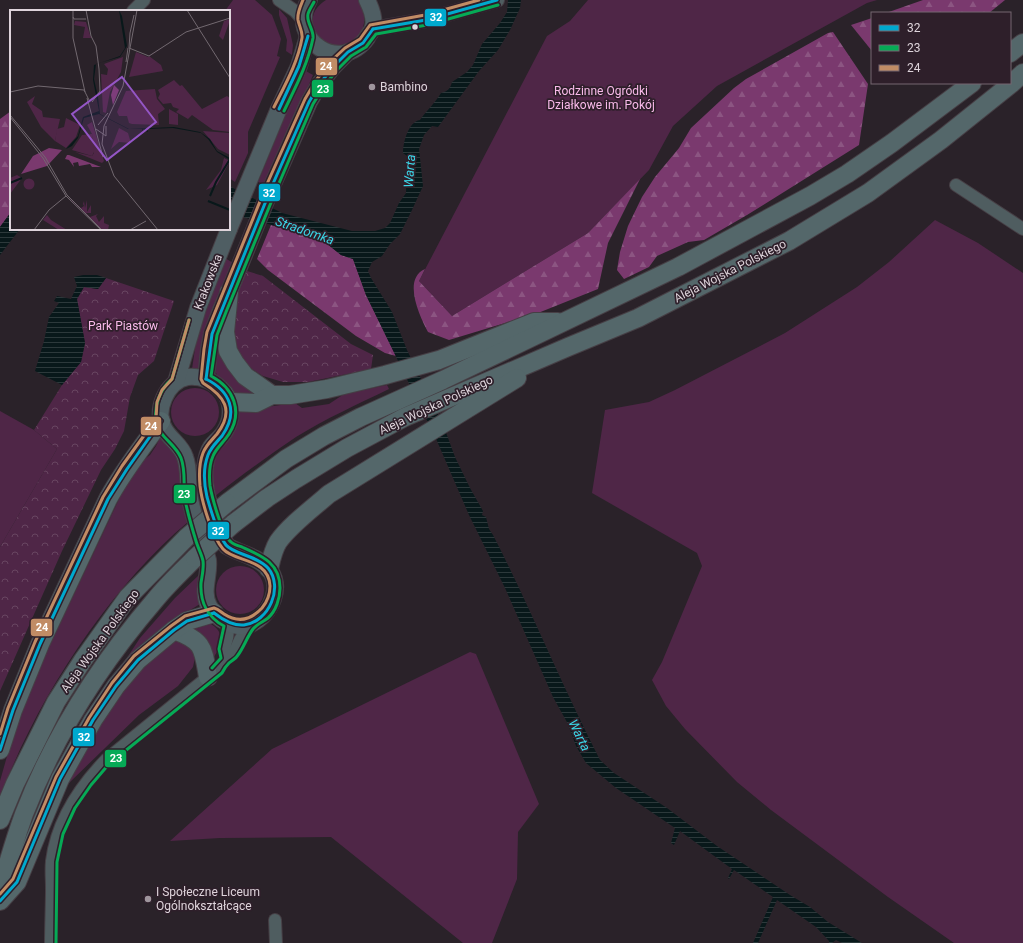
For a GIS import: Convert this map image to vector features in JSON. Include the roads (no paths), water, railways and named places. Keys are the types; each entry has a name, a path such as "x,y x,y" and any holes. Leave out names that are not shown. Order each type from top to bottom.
{"main road":[{"path":"308,0 305,7 303,20 308,36 313,44 325,51 339,54 348,52"},
{"path":"367,0 371,7 373,29"},
{"name":"Krakowska","path":"206,379 212,334 220,310 229,292 300,122 319,85 332,68 348,52 363,43 373,29"},
{"name":"Krakowska","path":"230,226 278,111 299,66 308,36"},
{"name":"Aleja Wojska Polskiego","path":"0,892 24,814 50,757 69,722 102,669 135,624 156,599 195,558 233,524 267,498 302,475 347,448 405,417 638,318 789,241 868,193 941,140 1019,79"},
{"name":"Aleja Wojska Polskiego","path":"0,820 15,784 56,702 83,660 128,598 187,537 252,483 292,455 330,433 636,288 734,238 847,174 892,143 971,84"},
{"name":"Krakowska","path":"176,382 198,308 228,231"},
{"path":"229,292 225,332 228,351 245,376 272,395"},
{"path":"230,402 256,403 272,395 290,395 327,389 385,376 439,360 534,322 565,321"},
{"path":"268,568 273,553 279,542 328,494 568,347"},
{"path":"198,376 206,379 214,382 224,391 230,402 231,417 226,430 212,446 206,457 204,469 206,488 214,518 227,546 233,550 261,561 274,577 274,599 264,614 250,624 240,625 222,618 208,605 206,584 209,568 208,560 190,498 185,456 179,446 164,430 161,421 162,403 166,393 172,385 182,378 198,376"},
{"path":"0,750 13,710 40,644 108,499 126,469 161,421"},
{"path":"0,901 17,882 60,779 93,720 124,676 138,660 187,621 222,618"},
{"path":"174,630 188,635 197,642 203,650 208,678"}],"street":[{"path":"134,10 144,0"},
{"path":"278,0 295,12 303,20"},
{"path":"373,29 426,20 474,8 497,0"},
{"path":"956,185 1023,229"},
{"path":"222,618 226,659"},
{"path":"51,943 52,861 63,822 72,803 91,776 106,760 208,678 226,659 234,653 250,624"},
{"path":"275,920 276,943"}],"water":[{"path":"508,0 521,0 520,8 510,30 498,50 479,71 438,127 432,126 424,135 419,149 423,186 400,234 390,244 382,256 372,262 368,271 392,312 407,350 444,427 455,457 483,511 482,515 486,517 489,529 534,619 600,760 614,773 667,808 717,846 810,907 828,922 862,943 842,943 836,940 829,943 829,941 816,927 777,900 758,943 753,943 773,897 734,870 729,879 728,878 732,869 680,831 674,845 671,843 675,828 616,788 586,763 576,746 568,724 553,697 505,588 469,515 437,441 366,295 353,259 341,255 321,239 230,213 230,187 282,213 352,231 375,231 385,228 390,223 399,203 406,193 407,156 403,153 405,139 409,129 420,120 441,93 448,89 452,82 467,72 473,65 482,44 500,23 507,12"},
{"path":"10,213 10,230 19,230 0,255 0,227"},
{"path":"83,275 97,275 106,278 98,289 84,287 77,299 85,343 81,362 62,385 35,371 49,317 59,303 54,301 57,296 71,299 77,286 74,277"}],"place":[{"name":"Bambino","path":"372,87"},
{"name":"I Społeczne Liceum Ogólnokształcące","path":"148,899"}],"park label":[{"name":"Rodzinne Ogródki Działkowe im. Pokój","path":"601,98"},
{"name":"Park Piastów","path":"123,326"}],"water label":[{"name":"Warta","path":"409,171"},
{"name":"Stradomka","path":"305,230"},
{"name":"Warta","path":"580,735"}]}
